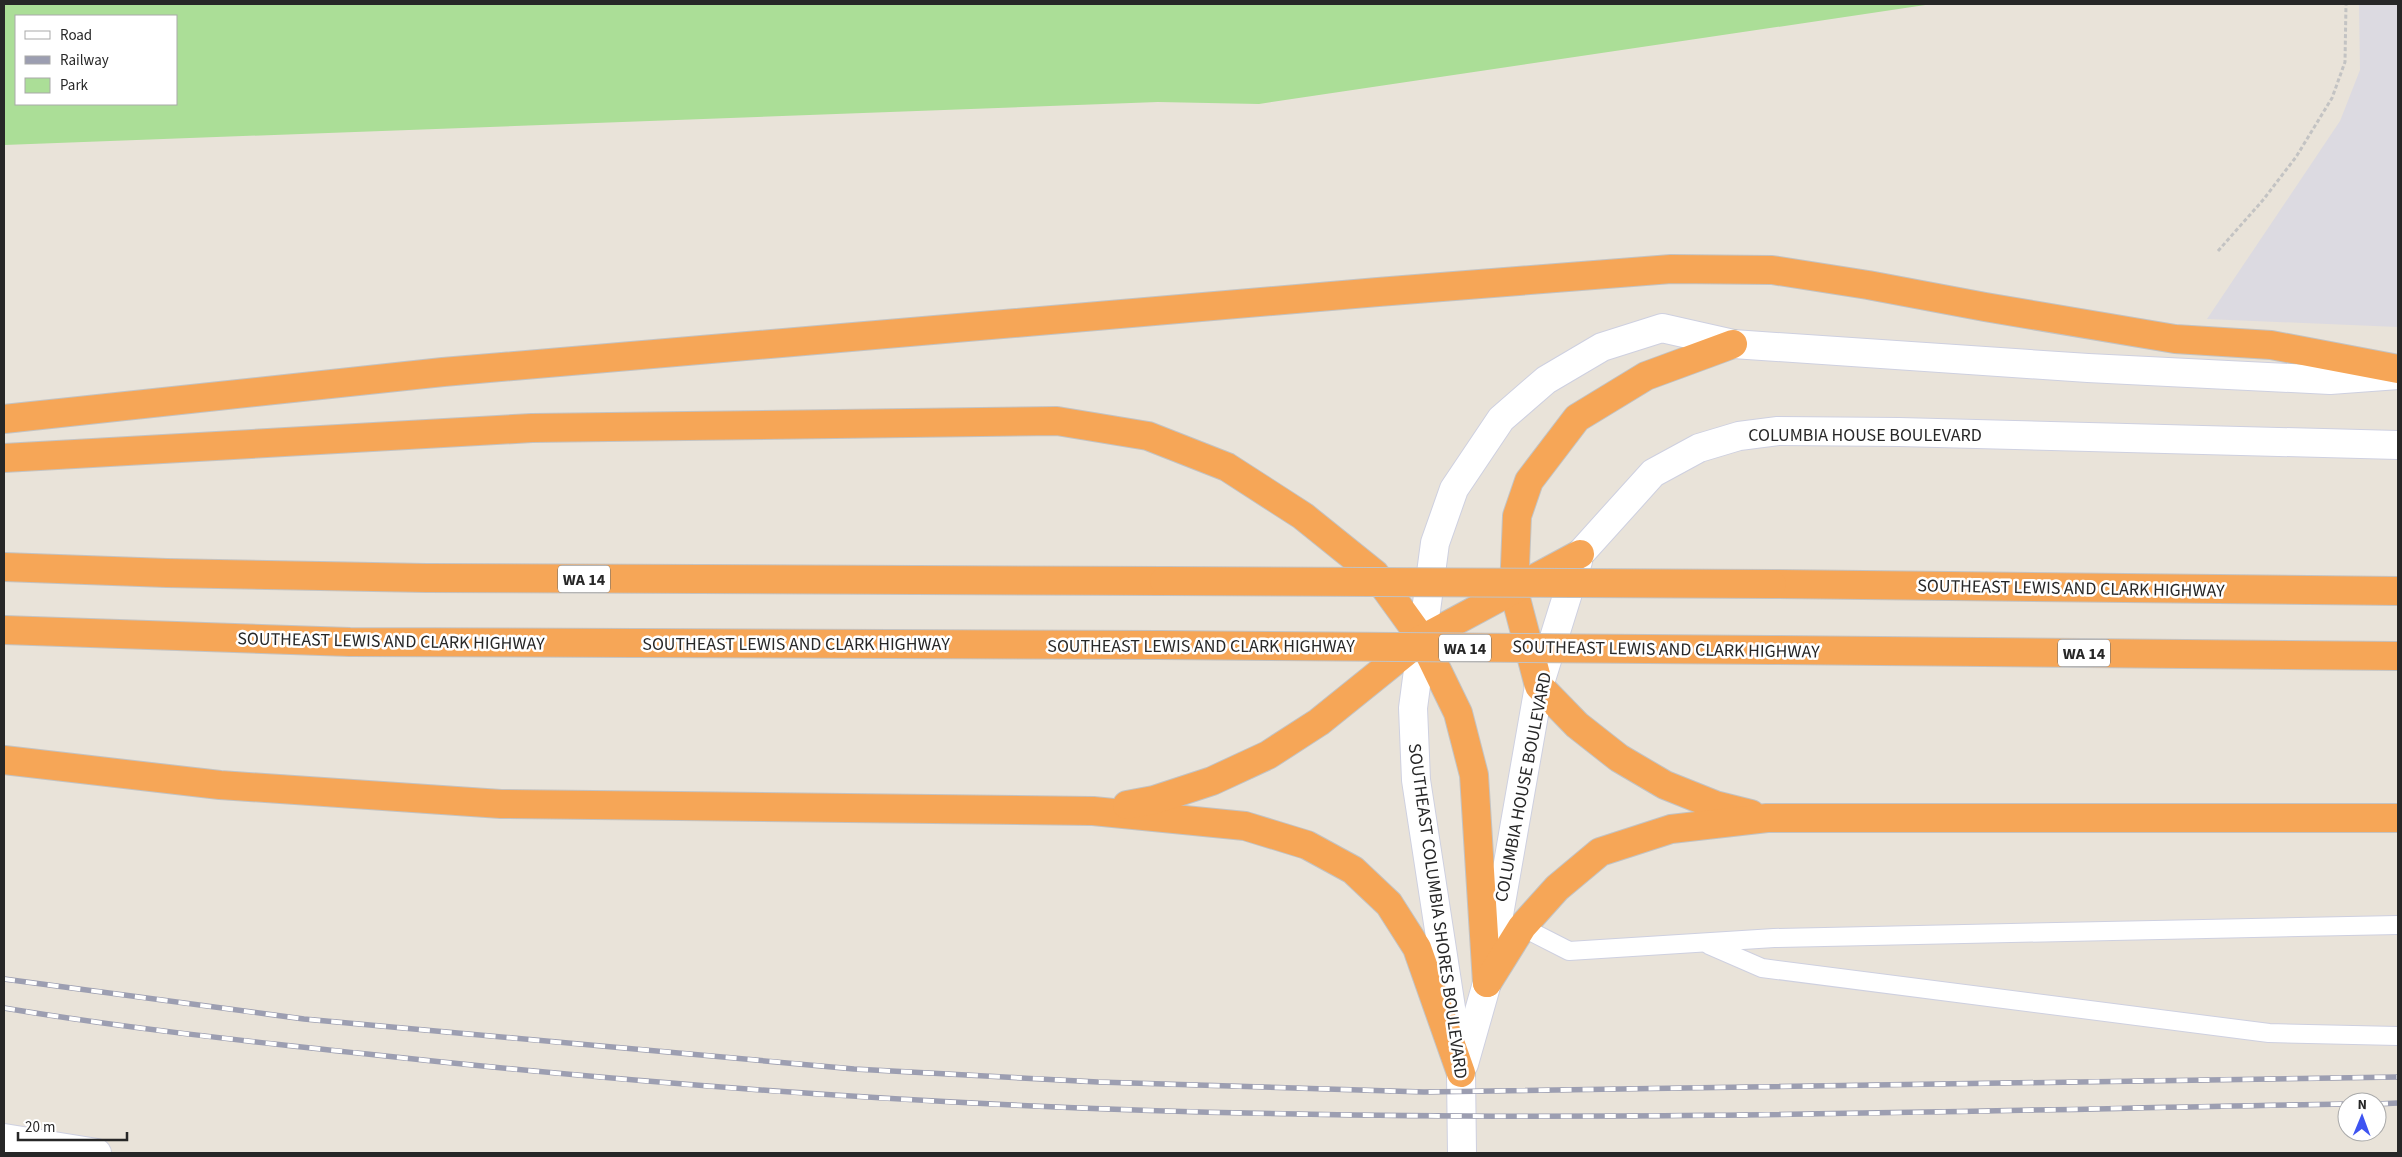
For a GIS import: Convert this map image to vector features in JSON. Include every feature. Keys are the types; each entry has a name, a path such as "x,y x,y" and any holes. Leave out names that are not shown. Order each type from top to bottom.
{"highway":[{"path":"4,418 453,372 1378,292 1671,269 1772,270 2174,339 2271,345 2398,369"},
{"path":"1733,344 1646,376 1577,418 1529,481 1517,516 1514,591 1539,686 1576,725 1619,758 1665,784 1715,805 1767,818"},
{"path":"4,458 532,428 1057,421 1148,436 1228,467 1303,516 1375,574 1422,639 1458,713 1474,774 1487,983"},
{"path":"1093,811 1154,800 1212,782 1268,755 1319,722 1422,639 1580,554"},
{"name":"SOUTHEAST LEWIS AND CLARK HIGHWAY","path":"4,567 379,578 1772,584 2398,591"},
{"name":"SOUTHEAST LEWIS AND CLARK HIGHWAY","path":"4,630 350,642 1159,645 2398,656"},
{"path":"4,760 220,785 501,804 1093,811 1245,826 1307,845 1353,870 1389,904 1417,948 1461,1073"},
{"path":"1487,983 1522,927 1557,888 1600,852 1671,829 1767,818 2398,818"}],"street":[{"path":"1422,639 1434,543 1454,489 1501,419 1546,380 1602,347 1662,328 1733,344 2088,368 2330,380 2398,375"},
{"name":"COLUMBIA HOUSE BOULEVARD","path":"1461,1073 1487,983 1539,686 1580,554 1653,473 1699,448 1739,436 1778,432 1899,432 2398,445"},
{"name":"SOUTHEAST COLUMBIA SHORES BOULEVARD","path":"1422,639 1413,708 1416,780 1461,1073 1462,1153"},
{"path":"4,1138 97,1153"}],"lane":[{"path":"1522,927 1569,951 1706,944 1774,938 2398,925"},
{"path":"1706,944 1762,968 2269,1033 2398,1036"}],"path":[{"path":"2218,251 2296,157 2332,98 2345,62 2346,4"}],"shaded area":[{"path":"2359,4 2398,4 2398,327 2207,319 2340,121 2360,70"}],"green space":[{"path":"4,4 1932,4 1259,104 1158,102 4,145"}],"railway":[{"path":"4,979 304,1019 854,1069 1098,1082 1424,1092 2398,1077"},
{"path":"4,1008 94,1022 230,1039 599,1077 831,1095 1064,1107 1297,1114 1560,1116 1822,1114 2337,1104"},
{"path":"2387,1104 2398,1103"}]}
